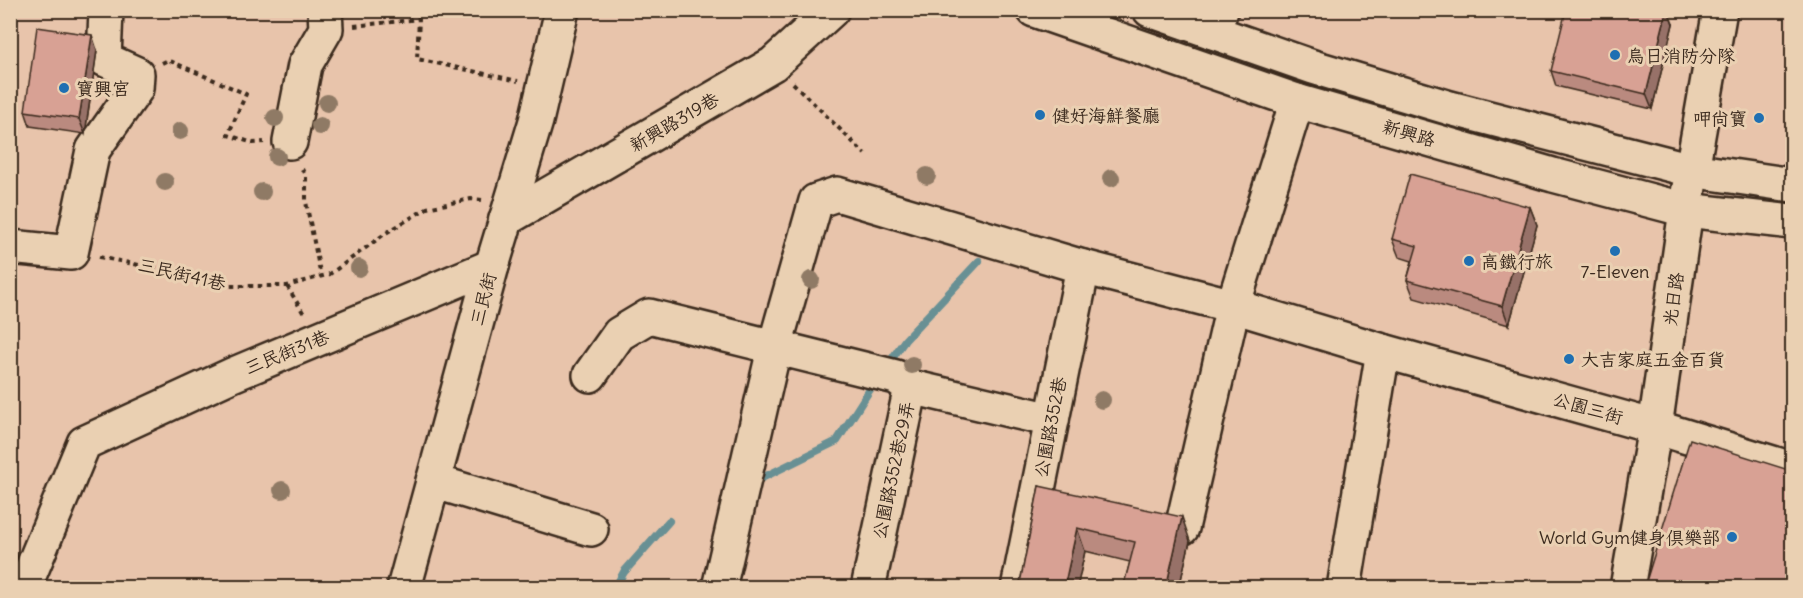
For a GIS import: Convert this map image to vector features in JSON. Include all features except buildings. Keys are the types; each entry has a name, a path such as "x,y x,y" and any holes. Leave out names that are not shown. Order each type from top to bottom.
{"main road":[{"path":"10,247 71,253 93,150 136,89 137,74 104,59 106,10"},
{"name":"三民街","path":"404,588 492,266 545,86 562,10"},
{"name":"新興路319巷","path":"509,211 773,64 832,10"},
{"name":"新興路","path":"1034,10 1297,101 1553,175 1686,210 1792,222"},
{"name":"新興路","path":"1150,10 1217,21 1313,67 1439,104 1691,170 1792,185"},
{"name":"光日路","path":"1627,588 1655,427 1691,170 1720,10"},
{"path":"290,142 305,65 325,20"},
{"path":"1182,528 1233,306 1297,101"},
{"name":"公園三街","path":"774,349 816,201 837,194 1083,267 1233,306 1383,351 1655,427 1792,469"},
{"name":"三民街31巷","path":"24,588 84,443 232,375 492,266"},
{"name":"公園路352巷","path":"1018,588 1083,267"},
{"path":"590,375 619,334 649,316 864,370 903,382"},
{"path":"719,588 774,349"},
{"path":"1344,588 1383,351"},
{"name":"公園路352巷29弄","path":"868,588 903,382 1052,420"},
{"path":"433,481 591,529"}],"path":[{"path":"325,20 419,19 417,59 545,86"},
{"path":"137,74 168,60 246,94 228,135 254,142 290,142 306,177 306,202 321,277"},
{"path":"773,64 865,154"},
{"name":"三民街41巷","path":"71,253 116,259 228,286 287,286 330,274 386,233 427,208 471,199 509,211"}],"waterway":[{"path":"887,366 905,340 979,261"},
{"path":"762,478 837,441 876,380"},
{"path":"615,588 624,572 669,521"}],"place":[{"name":"烏日消防分隊","path":"1615,55"},
{"name":"寶興宮","path":"64,88"},
{"name":"健好海鮮餐廳","path":"1040,115"},
{"name":"呷尚寶","path":"1759,118"},
{"name":"7-Eleven","path":"1615,251"},
{"name":"高鐵行旅","path":"1469,261"},
{"name":"大吉家庭五金百貨","path":"1569,359"},
{"name":"World Gym健身俱樂部","path":"1732,537"}]}
